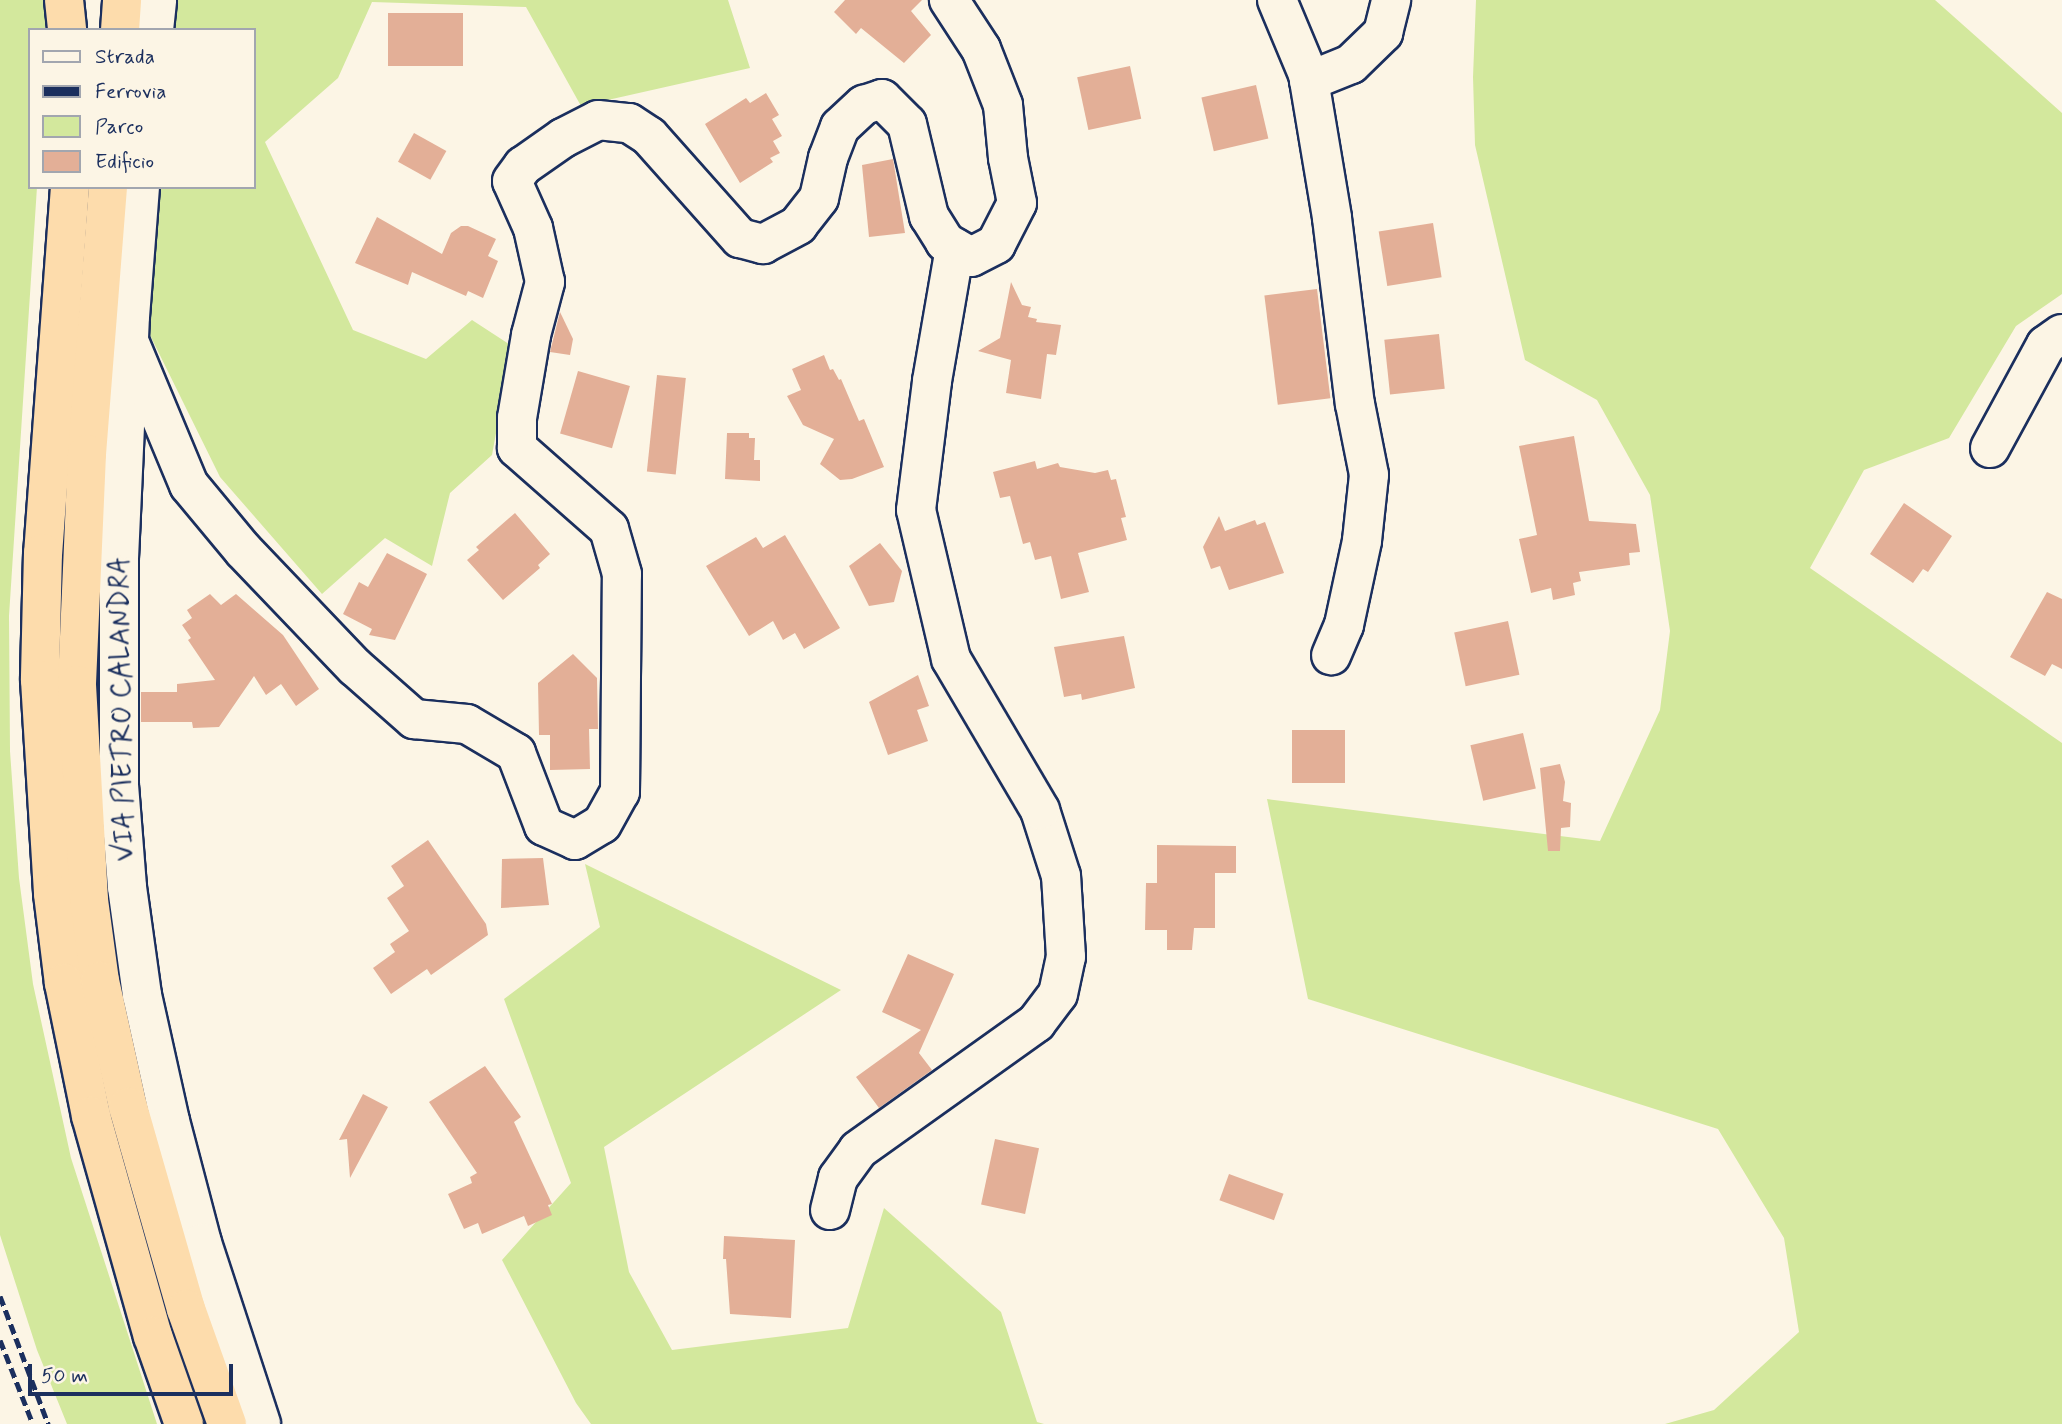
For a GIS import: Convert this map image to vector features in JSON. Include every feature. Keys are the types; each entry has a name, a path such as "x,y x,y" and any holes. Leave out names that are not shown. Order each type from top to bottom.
{"highway":[{"path":"64,0 67,28"},
{"path":"81,28 83,0"},
{"path":"120,28 122,0"},
{"path":"70,189 43,553 40,680 49,853 64,983 91,1116 153,1336 184,1424"},
{"path":"107,189 83,509 77,685 89,900 100,981 128,1107 186,1309 226,1424"}],"street":[{"path":"154,28 158,0"},
{"path":"129,341 189,485 243,551 355,667 414,719 467,724 516,753 544,826 575,840 602,824 620,792 622,575 609,529 517,448 517,418 531,335 545,282 533,228 512,181 523,166 563,138 598,120 629,123 649,136 740,238 763,244 799,225 820,198 828,158 840,127 864,104 882,99 907,124 929,216 945,242 971,257 996,244 1017,203 1008,158 1003,105 981,49 949,0"},
{"path":"1278,0 1309,80 1332,218 1355,404 1369,475 1362,541 1344,625 1331,655"},
{"path":"1309,80 1351,64 1383,33 1391,0"},
{"name":"VIA PIETRO CALANDRA","path":"140,189 121,471 117,668 119,785 127,887 142,995 170,1121 202,1242 261,1424"},
{"path":"830,1210 838,1178 858,1150 1036,1023 1058,995 1066,957 1061,876 1040,810 951,659 916,510 932,381 955,248"},
{"path":"1990,447 2046,345 2062,334"}],"green space":[{"path":"0,0 45,0 46,28 28,28 28,189 37,189 9,616 10,751 19,878 33,984 71,1158 157,1424 67,1424 37,1350 0,1235"},
{"path":"171,0 728,0 750,68 581,106 526,7 372,2 338,78 265,142 353,330 426,359 472,320 512,346 492,455 450,493 432,566 385,538 322,594 220,477 147,329 158,189 256,189 256,28 169,28"},
{"path":"1476,0 1935,0 2062,113 2062,294 2016,326 1949,438 1864,470 1810,568 2062,743 2062,1424 1665,1424 1714,1410 1799,1332 1784,1238 1718,1129 1308,999 1267,799 1600,841 1660,710 1670,631 1650,495 1597,400 1525,360 1475,145 1473,77"},
{"path":"585,864 841,990 604,1147 629,1272 672,1350 848,1328 884,1208 1001,1312 1037,1422 1044,1424 591,1424 576,1403 502,1260 571,1183 504,999 600,927"}],"building":[{"path":"845,0 922,0 911,11 931,35 904,63 861,28 856,34 834,12"},
{"path":"388,13 463,13 463,66 388,66"},
{"path":"1130,66 1141,119 1088,130 1077,77"},
{"path":"1256,85 1268,139 1214,151 1201,98"},
{"path":"766,93 779,115 772,119 782,136 773,141 780,153 770,158 773,162 740,183 705,124 746,98 750,103"},
{"path":"414,133 446,151 430,180 398,162"},
{"path":"893,159 905,233 869,237 862,165"},
{"path":"377,217 442,254 451,233 461,226 468,226 496,239 488,256 498,261 483,298 468,291 466,296 412,272 408,285 355,263"},
{"path":"1433,223 1442,277 1387,286 1379,232"},
{"path":"1011,282 1022,305 1031,307 1028,317 1037,319 1036,322 1061,325 1056,355 1047,354 1041,399 1006,393 1011,360 978,351 1000,338"},
{"path":"1317,289 1330,398 1278,405 1264,295"},
{"path":"560,312 573,339 570,355 550,352"},
{"path":"1439,334 1445,389 1390,394 1384,340"},
{"path":"824,355 830,370 833,369 839,380 841,379 859,421 864,419 884,467 852,479 840,480 820,464 834,439 803,425 787,396 801,390 792,369"},
{"path":"578,371 630,386 612,448 560,433"},
{"path":"657,375 686,378 676,474 647,471"},
{"path":"727,433 749,433 749,438 755,438 754,460 760,460 760,481 725,479"},
{"path":"1574,436 1589,521 1636,524 1640,552 1629,553 1630,565 1579,572 1581,581 1573,583 1575,595 1553,600 1551,588 1531,593 1519,539 1537,535 1519,446"},
{"path":"1035,461 1037,469 1058,463 1060,467 1095,473 1108,470 1111,480 1116,479 1126,517 1121,518 1127,540 1078,553 1089,592 1061,599 1051,556 1035,560 1030,542 1023,544 1010,496 1000,498 993,472"},
{"path":"1904,503 1952,536 1928,572 1923,569 1913,583 1870,554"},
{"path":"515,513 550,554 538,565 540,568 503,600 467,560 479,550 476,547"},
{"path":"1219,516 1225,531 1255,520 1257,525 1265,522 1284,573 1229,590 1220,566 1211,569 1203,547"},
{"path":"785,535 840,628 804,649 795,633 783,640 773,621 749,636 706,566 756,537 763,548"},
{"path":"880,543 902,571 894,602 869,606 849,566"},
{"path":"387,553 427,574 395,640 369,635 372,629 343,614 359,582 368,587"},
{"path":"2047,592 2062,599 2062,669 2052,664 2045,676 2010,657"},
{"path":"210,594 221,605 236,594 283,635 319,689 296,706 281,684 266,695 254,676 219,727 193,728 192,722 141,722 141,692 177,692 177,684 215,680 188,640 191,638 182,625 192,618 187,610"},
{"path":"1508,621 1519,675 1466,686 1454,632"},
{"path":"1124,636 1135,688 1082,700 1081,694 1064,697 1054,647"},
{"path":"573,654 597,678 598,729 589,729 590,769 550,770 550,735 539,735 538,683"},
{"path":"918,675 929,706 917,710 928,741 888,755 869,702"},
{"path":"1292,730 1345,730 1345,783 1292,783"},
{"path":"1523,733 1536,789 1483,801 1470,745"},
{"path":"1560,764 1565,782 1563,801 1571,803 1570,827 1561,828 1560,851 1548,851 1540,768"},
{"path":"428,840 486,924 488,935 431,975 427,969 391,994 373,968 395,952 390,944 409,931 387,898 404,886 391,866"},
{"path":"1157,845 1236,846 1236,873 1215,873 1215,928 1194,928 1192,950 1167,950 1167,930 1145,930 1146,883 1157,883"},
{"path":"543,858 549,905 501,908 502,859"},
{"path":"908,954 954,974 919,1053 932,1070 879,1108 856,1077 921,1030 882,1012"},
{"path":"485,1066 521,1117 514,1122 552,1204 548,1205 552,1215 528,1226 524,1216 482,1234 478,1223 464,1229 448,1194 472,1183 470,1177 477,1173 429,1102"},
{"path":"363,1094 388,1107 350,1178 347,1139 339,1140"},
{"path":"995,1139 1039,1148 1025,1214 981,1205"},
{"path":"1229,1174 1284,1194 1274,1220 1219,1200"},
{"path":"724,1236 795,1240 791,1318 730,1314 726,1259 723,1259"}],"railway":[{"path":"0,1296 48,1424"},
{"path":"0,1340 33,1424"}]}
